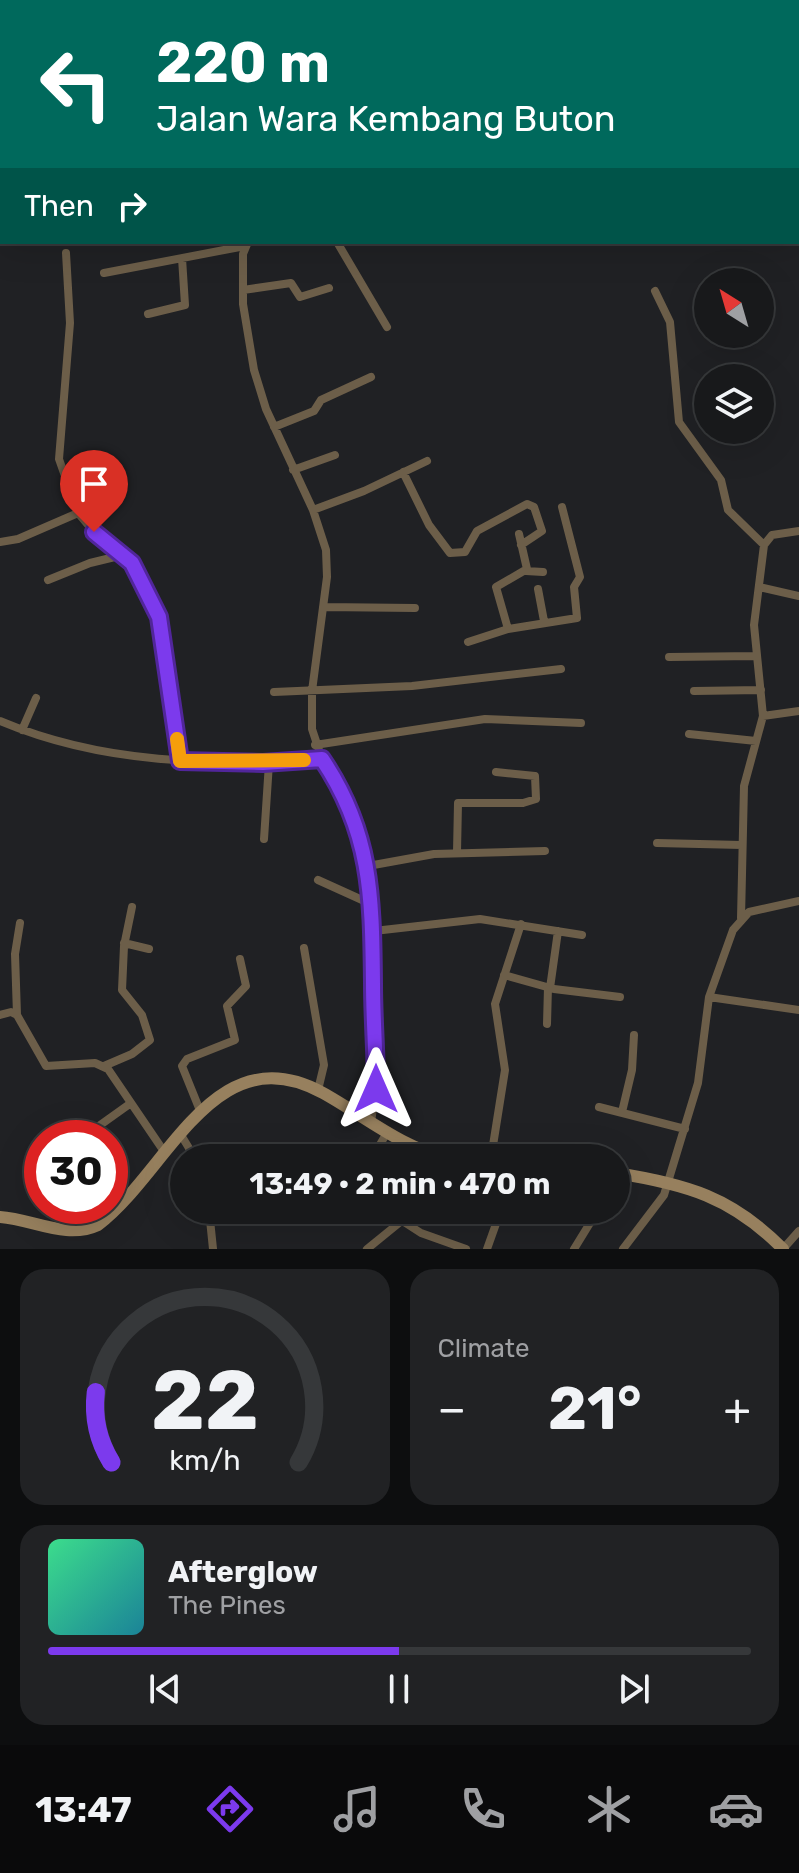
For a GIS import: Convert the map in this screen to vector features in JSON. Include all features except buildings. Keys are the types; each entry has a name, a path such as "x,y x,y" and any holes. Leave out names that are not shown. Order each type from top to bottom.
{"street":[{"path":"104,273 246,244 243,290 249,350 274,427 313,510 326,550 323,607 312,691 315,745 352,811 368,866 374,931 376,1089 371,1122"},
{"path":"338,244 387,327"},
{"path":"66,253 70,323 59,459 78,513 141,575 159,617 180,761"},
{"path":"148,314 185,305 182,258"},
{"path":"243,290 291,283 300,297 329,288"},
{"path":"655,291 670,322 679,422 721,480 728,510 764,545"},
{"path":"274,427 314,411 321,400 371,377"},
{"path":"293,470 335,455"},
{"path":"313,510 427,461"},
{"path":"403,472 429,525 450,553 465,552 477,531 527,504 534,507 542,531 521,545"},
{"path":"468,642 508,629 544,621 574,619 578,615 574,587 580,577 562,507"},
{"path":"0,542 18,539 78,513"},
{"path":"623,1249 659,1206 668,1182 701,1069 709,997 723,955 741,918 744,786 763,716 754,625 764,545 772,535 799,531"},
{"path":"519,534 526,571"},
{"path":"48,580 90,563 123,555"},
{"path":"508,629 496,587 506,578 526,571 543,572"},
{"path":"759,587 799,596"},
{"path":"538,589 544,621"},
{"path":"323,607 415,608"},
{"path":"669,657 756,656"},
{"path":"274,692 412,686 561,669"},
{"path":"694,691 761,690"},
{"path":"22,730 36,698"},
{"path":"763,716 799,711"},
{"path":"315,745 485,719 581,723"},
{"path":"0,732 2,721 75,748 180,761 269,763 322,759"},
{"path":"689,734 756,741"},
{"path":"264,839 269,763"},
{"path":"457,852 458,803 528,803 536,799 535,776 496,772"},
{"path":"657,843 742,845"},
{"path":"368,866 457,852 545,851"},
{"path":"318,880 371,904"},
{"path":"741,918 749,912 799,901"},
{"path":"104,1066 132,1054 150,1040 142,1015 122,990 124,943 132,907"},
{"path":"374,931 480,919 582,935"},
{"path":"20,923 15,954 17,1015 46,1066 95,1063 104,1066 165,1153"},
{"path":"494,1144 503,1093 504,1061 495,1004 521,924"},
{"path":"547,1024 558,931"},
{"path":"124,943 149,949"},
{"path":"304,948 324,1065 318,1090"},
{"path":"201,1113 182,1066 187,1059 235,1040 227,1006 246,986 240,959"},
{"path":"504,975 549,987 620,997"},
{"path":"709,997 799,1010"},
{"path":"0,1015 11,1012 17,1015"},
{"path":"622,1112 632,1070 634,1035"},
{"path":"0,1217 64,1231 88,1230 111,1215 201,1113 234,1086 265,1076 293,1078 411,1144"},
{"path":"107,1120 131,1103"},
{"path":"599,1107 685,1129"},
{"path":"380,1144 388,1131"},
{"path":"181,1135 186,1144"},
{"path":"630,1175 698,1191 740,1211 783,1249 799,1231"},
{"path":"210,1224 213,1249"},
{"path":"367,1249 401,1224"},
{"path":"408,1224 433,1238 465,1249"},
{"path":"487,1249 496,1224"},
{"path":"574,1249 589,1224"}],"slow traffic":[{"path":"177,739 180,761 263,763 304,760"}],"route":[{"path":"94,532 132,563 146,585 159,617 167,652 180,761 263,763 322,759 344,792 368,866 374,931 376,1089"}]}
